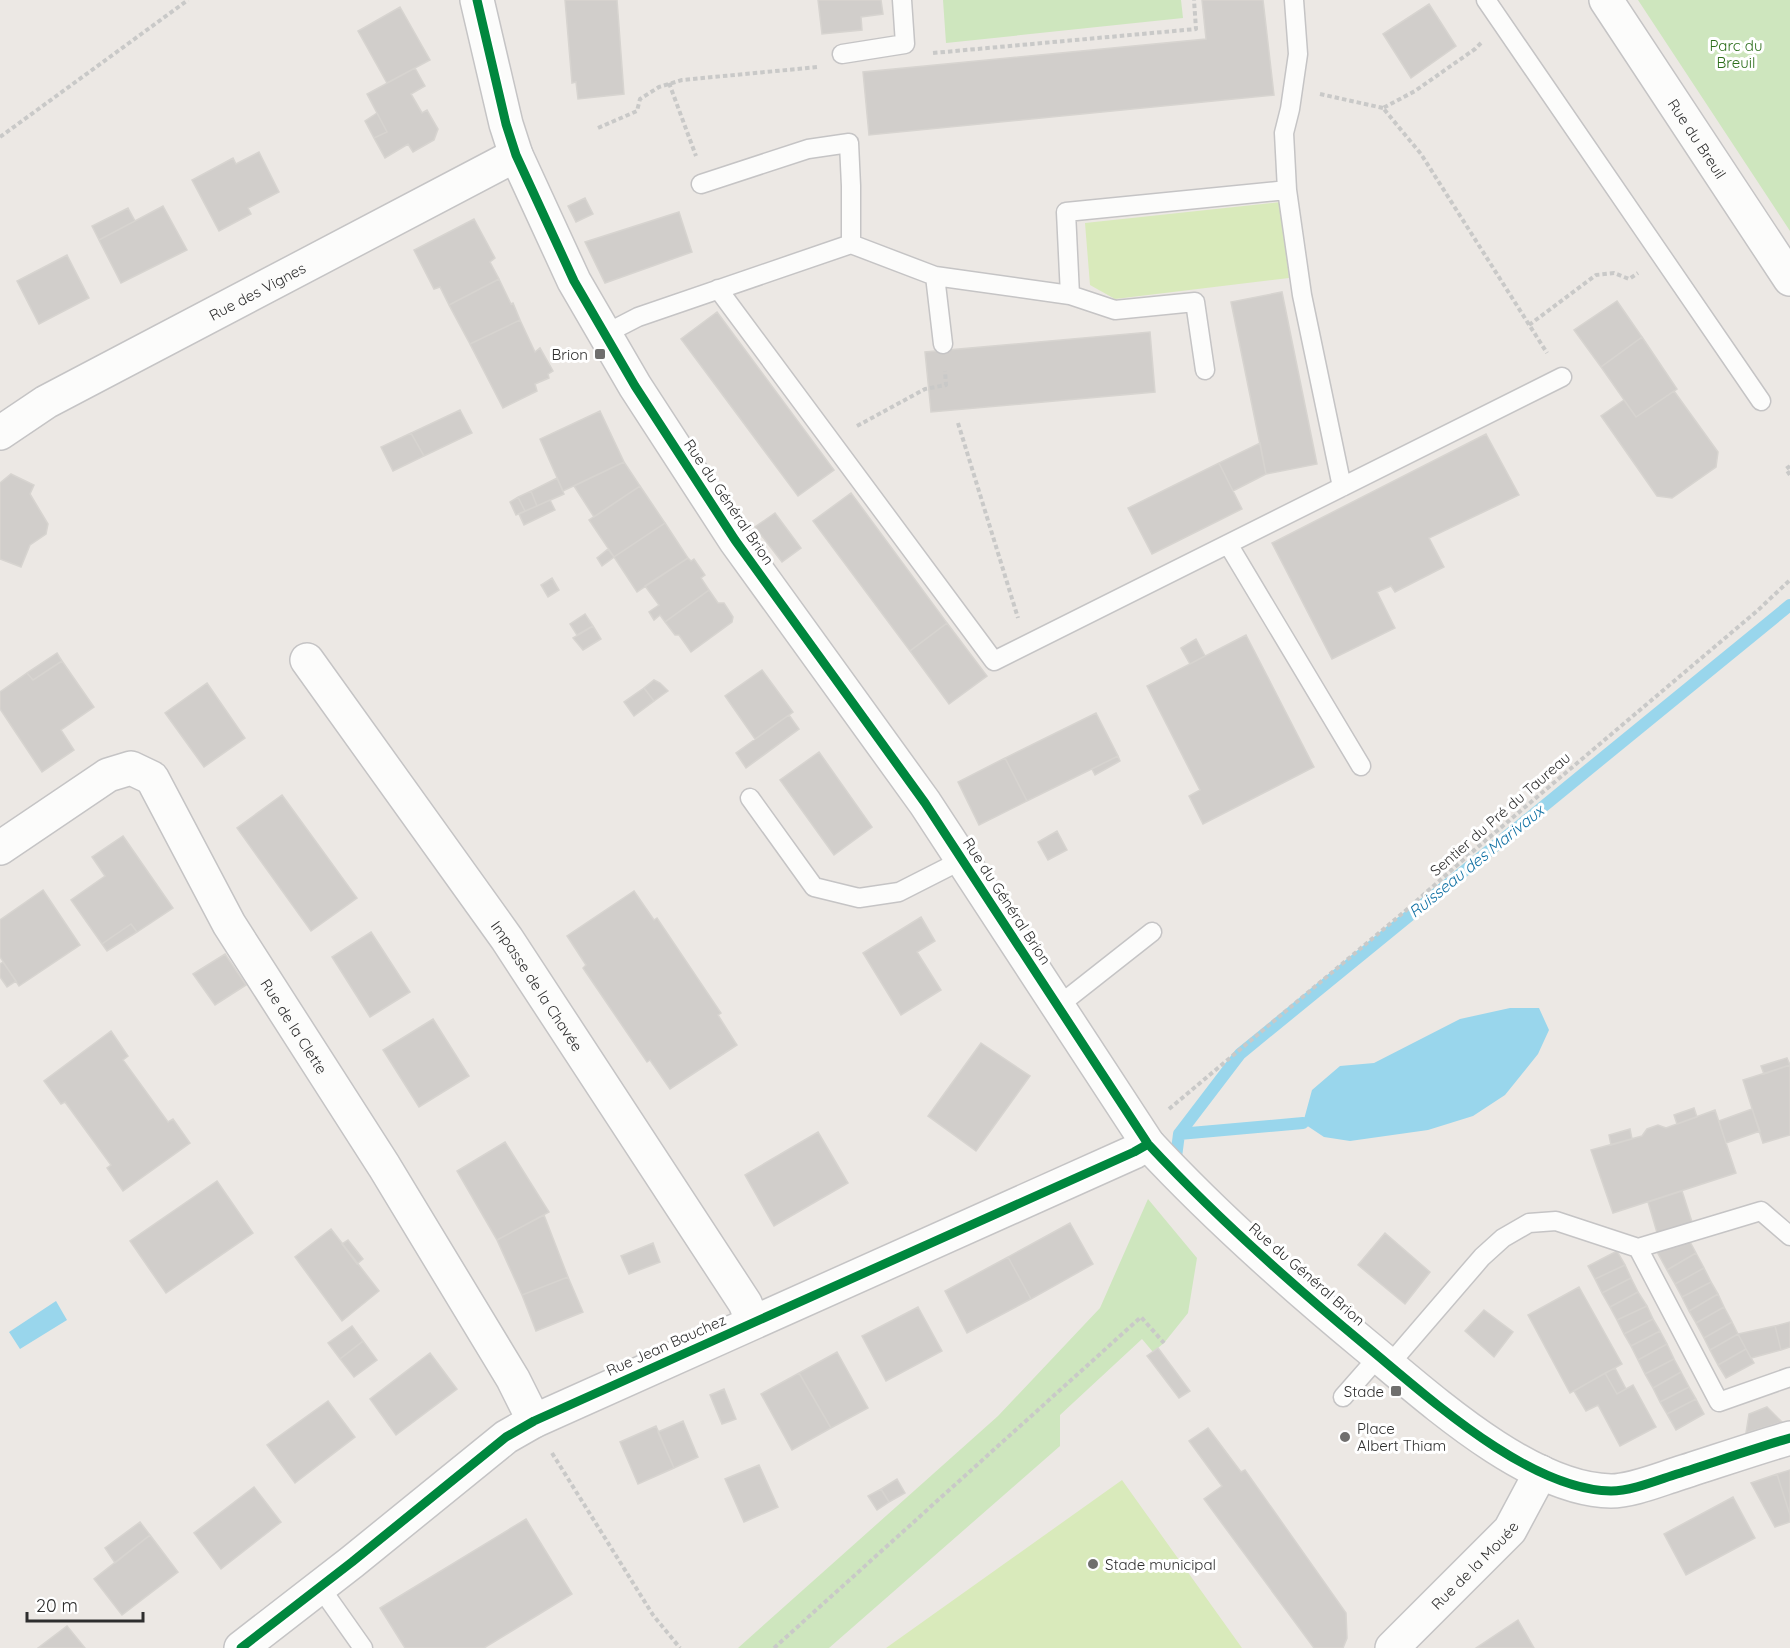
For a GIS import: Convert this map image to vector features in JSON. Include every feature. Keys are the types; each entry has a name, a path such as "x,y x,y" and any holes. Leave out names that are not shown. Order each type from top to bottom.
{"street":[{"name":"Rue du Général Brion","path":"477,0 506,124 516,155 574,281 635,386 735,540 925,803 1144,1138 1173,1171 1284,1278 1432,1402 1505,1452 1542,1472 1577,1486 1613,1491 1649,1483 1790,1438"},
{"name":"Rue du Breuil","path":"1606,0 1790,279"},
{"name":"Rue des Vignes","path":"0,433 46,402 516,155"},
{"name":"Impasse de la Chavée","path":"307,660 507,939 745,1303 753,1322"},
{"name":"Rue de la Clette","path":"0,848 108,775 131,768 152,778 229,924 384,1166 513,1379 534,1421"},
{"name":"Rue Jean Bauchez","path":"241,1648 506,1437 534,1421 1134,1152 1144,1138"},
{"name":"Rue de la Mouée","path":"1392,1648 1510,1530 1542,1472"}],"lane":[{"path":"842,54 905,44 902,0"},
{"path":"1294,0 1298,54 1284,133 1287,190 1302,295 1342,487"},
{"path":"1486,0 1761,400"},
{"path":"703,183 808,148 849,144 851,244"},
{"path":"1070,295 1066,212 1287,190"},
{"path":"605,334 638,317 851,244 935,276 1070,295 1115,310 1195,302 1205,370"},
{"path":"935,276 943,344"},
{"path":"718,289 994,661 1562,376"},
{"path":"1228,544 1361,766"},
{"path":"750,798 814,887 859,898 899,892 962,860"},
{"path":"1058,1006 1152,932"},
{"path":"1343,1397 1384,1361 1482,1257 1503,1238 1529,1223 1556,1221 1638,1248 1761,1211 1790,1236"},
{"path":"1638,1248 1719,1402 1790,1377"},
{"path":"320,1587 363,1648"}],"path":[{"path":"0,137 188,0"},
{"path":"905,44 919,55 1196,29 1194,0"},
{"path":"1383,108 1415,91 1475,50 1498,18"},
{"path":"598,128 638,111 640,99 669,83 819,67"},
{"path":"669,83 703,183"},
{"path":"1293,88 1383,108 1421,154 1562,376"},
{"path":"1529,325 1596,275 1614,273 1629,279 1662,257"},
{"path":"830,441 924,389 946,385 943,344"},
{"path":"958,423 1026,645"},
{"path":"1790,466 1786,469 1790,475"},
{"path":"774,1648 1142,1317 1164,1343"},
{"path":"534,1421 653,1615 680,1648"}],"green space":[{"path":"943,0 1181,0 1183,18 946,43"},
{"name":"Parc du Breuil","path":"1638,0 1790,0 1790,231"},
{"path":"1281,202 1289,278 1115,299 1090,285 1085,223"},
{"path":"1148,1199 1197,1258 1188,1313 1164,1343 1153,1352 1142,1339 1060,1415 1060,1446 829,1648 738,1648 998,1416 1100,1308"},
{"name":"Stade municipal","path":"1122,1480 1242,1648 886,1648"}],"water":[{"path":"1510,1008 1539,1008 1549,1030 1538,1054 1505,1095 1473,1116 1428,1130 1350,1141 1324,1137 1303,1123 1312,1090 1340,1066 1374,1063 1460,1019"},
{"path":"56,1301 67,1320 20,1349 9,1332"}],"building":[{"path":"565,0 617,0 624,94 578,99 576,82 572,83"},
{"path":"818,0 881,0 883,14 861,17 862,30 822,34"},
{"path":"1202,0 1263,0 1274,95 869,135 863,72 1206,39"},
{"path":"1429,4 1456,46 1411,78 1383,34"},
{"path":"400,7 430,60 387,83 358,31"},
{"path":"415,68 425,86 411,94 422,113 427,110 438,129 434,140 413,152 408,144 385,158 374,138 387,132 367,94"},
{"path":"377,113 387,132 374,138 365,121"},
{"path":"259,152 279,192 248,208 251,214 219,231 192,180 233,158 236,164"},
{"path":"585,198 593,214 576,222 568,206"},
{"path":"163,206 187,250 121,283 99,240"},
{"path":"128,208 135,221 99,240 92,226"},
{"path":"679,212 692,252 605,283 585,242"},
{"path":"474,219 495,258 490,262 499,279 449,305 440,287 434,289 414,250"},
{"path":"67,255 89,298 39,324 17,281"},
{"path":"499,279 520,320 470,344 449,305"},
{"path":"1282,292 1317,464 1266,474 1231,302"},
{"path":"1617,301 1642,337 1601,367 1574,330"},
{"path":"717,312 834,470 798,496 681,339"},
{"path":"520,320 535,352 540,348 553,371 548,374 549,378 535,384 537,391 503,408 470,344"},
{"path":"1150,332 1155,392 931,412 925,352"},
{"path":"1642,337 1677,389 1636,417 1601,367"},
{"path":"1674,391 1718,452 1716,467 1672,498 1657,496 1601,416 1624,400 1636,417"},
{"path":"460,410 472,433 424,456 411,433"},
{"path":"600,411 624,462 563,491 540,439"},
{"path":"411,433 424,456 393,471 381,447"},
{"path":"1486,434 1519,495 1429,538 1444,567 1395,592 1391,586 1377,592 1395,628 1332,659 1272,543"},
{"path":"1260,443 1266,474 1233,491 1219,463"},
{"path":"624,462 640,486 594,517 574,486"},
{"path":"1219,463 1242,509 1152,554 1128,508"},
{"path":"11,474 34,485 30,494 48,524 46,534 30,545 21,567 0,559 0,483"},
{"path":"557,478 564,494 537,506 531,491"},
{"path":"640,486 665,523 614,557 589,520"},
{"path":"531,491 537,506 525,511 518,497"},
{"path":"851,493 947,623 910,651 813,521"},
{"path":"518,497 525,511 516,515 510,502"},
{"path":"550,500 555,510 524,525 519,514"},
{"path":"775,513 801,548 782,562 755,527"},
{"path":"665,523 688,558 637,592 614,557"},
{"path":"608,549 614,557 602,566 597,558"},
{"path":"688,558 691,561 694,559 705,575 701,578 709,590 665,622 660,615 654,620 649,612 659,605 645,586"},
{"path":"552,578 559,590 548,597 541,585"},
{"path":"709,590 718,603 724,603 733,617 732,622 691,652 679,635 675,635 665,622"},
{"path":"585,614 593,626 577,635 570,624"},
{"path":"947,623 987,676 949,704 910,651"},
{"path":"593,626 601,639 583,650 573,638"},
{"path":"1246,635 1314,767 1203,824 1189,796 1200,790 1147,686"},
{"path":"1196,639 1205,656 1190,664 1181,648"},
{"path":"57,653 62,661 33,680 27,673"},
{"path":"62,661 94,707 61,730 74,750 42,772 0,709 0,692 27,673 33,680"},
{"path":"762,670 793,712 755,739 725,696"},
{"path":"654,680 668,691 654,701 644,688"},
{"path":"207,683 245,738 204,767 165,713"},
{"path":"644,688 654,701 634,716 624,702"},
{"path":"1096,713 1118,756 1027,801 1005,758"},
{"path":"789,715 799,729 746,768 736,753"},
{"path":"819,752 872,827 834,855 780,780"},
{"path":"1118,756 1120,761 1095,775 1092,769"},
{"path":"1005,758 1027,801 979,825 958,782"},
{"path":"282,795 357,898 311,931 237,828"},
{"path":"1057,831 1067,850 1048,860 1038,842"},
{"path":"123,836 173,908 137,932 131,924 102,944 71,900 105,876 92,857"},
{"path":"43,890 80,945 19,986 0,957 0,920"},
{"path":"634,891 654,920 657,918 721,1013 718,1015 737,1045 670,1089 650,1060 647,1062 583,968 586,965 567,936"},
{"path":"921,917 935,941 917,952 941,990 901,1015 863,953"},
{"path":"131,924 137,932 107,951 102,944"},
{"path":"371,932 410,992 370,1017 332,957"},
{"path":"225,954 246,985 215,1005 193,974"},
{"path":"3,962 16,981 7,987 0,977 0,964"},
{"path":"433,1019 469,1076 419,1107 383,1050"},
{"path":"111,1031 128,1056 123,1060 168,1122 173,1119 190,1143 123,1191 107,1168 111,1165 65,1102 61,1104 44,1081"},
{"path":"981,1043 1030,1076 976,1151 928,1116"},
{"path":"1787,1058 1790,1065 1764,1074 1761,1066"},
{"path":"1790,1065 1790,1135 1763,1143 1743,1080"},
{"path":"1694,1108 1697,1117 1677,1124 1674,1115"},
{"path":"1752,1109 1760,1131 1726,1143 1719,1121"},
{"path":"1715,1110 1736,1173 1613,1213 1591,1150 1642,1136 1647,1129 1658,1125 1666,1128"},
{"path":"1630,1129 1632,1139 1611,1145 1609,1135"},
{"path":"818,1132 848,1183 774,1226 745,1175"},
{"path":"505,1142 549,1212 497,1240 457,1171"},
{"path":"217,1181 253,1233 166,1293 130,1241"},
{"path":"1682,1191 1693,1225 1658,1236 1648,1202"},
{"path":"544,1215 568,1277 522,1295 497,1240"},
{"path":"1070,1223 1093,1264 1031,1299 1008,1257"},
{"path":"331,1229 379,1291 342,1321 295,1257"},
{"path":"1385,1233 1430,1272 1405,1304 1358,1265"},
{"path":"348,1240 363,1259 357,1264 342,1244"},
{"path":"1689,1240 1696,1253 1667,1270 1656,1250"},
{"path":"653,1243 660,1262 629,1274 621,1256"},
{"path":"1617,1251 1625,1265 1595,1279 1588,1266"},
{"path":"1696,1253 1704,1268 1675,1284 1667,1270"},
{"path":"1008,1257 1031,1299 967,1333 945,1291"},
{"path":"1625,1265 1631,1278 1602,1293 1595,1279"},
{"path":"1704,1268 1711,1282 1682,1297 1675,1284"},
{"path":"568,1277 583,1312 536,1331 522,1295"},
{"path":"1631,1278 1638,1292 1610,1307 1602,1293"},
{"path":"1711,1282 1718,1294 1689,1311 1682,1297"},
{"path":"1579,1287 1622,1364 1570,1393 1528,1315"},
{"path":"1638,1292 1647,1306 1617,1320 1610,1307"},
{"path":"1718,1294 1724,1307 1696,1323 1689,1311"},
{"path":"1647,1306 1653,1319 1624,1334 1617,1320"},
{"path":"918,1307 942,1351 886,1381 862,1336"},
{"path":"1724,1307 1732,1322 1704,1338 1696,1323"},
{"path":"1484,1310 1513,1332 1494,1357 1465,1331"},
{"path":"1653,1319 1660,1331 1631,1346 1624,1334"},
{"path":"1732,1322 1738,1334 1710,1350 1704,1338"},
{"path":"1790,1322 1790,1347 1781,1350 1775,1326"},
{"path":"352,1326 363,1341 340,1359 328,1343"},
{"path":"1775,1326 1781,1350 1751,1358 1738,1334"},
{"path":"1660,1331 1667,1344 1638,1360 1631,1346"},
{"path":"1738,1334 1746,1349 1718,1365 1710,1350"},
{"path":"363,1341 377,1360 354,1377 340,1359"},
{"path":"1667,1344 1674,1359 1645,1374 1638,1360"},
{"path":"1158,1348 1190,1391 1179,1398 1147,1356"},
{"path":"1746,1349 1754,1363 1726,1378 1718,1365"},
{"path":"837,1352 868,1408 831,1428 799,1373"},
{"path":"430,1353 457,1389 396,1435 370,1399"},
{"path":"1674,1359 1681,1372 1653,1388 1645,1374"},
{"path":"1615,1368 1626,1389 1617,1394 1605,1373"},
{"path":"1681,1372 1689,1387 1660,1402 1653,1388"},
{"path":"799,1373 831,1428 792,1450 761,1394"},
{"path":"1605,1373 1617,1394 1633,1385 1656,1427 1620,1446 1598,1405 1586,1411 1574,1391"},
{"path":"1689,1387 1696,1399 1667,1414 1660,1402"},
{"path":"724,1389 736,1419 722,1424 710,1395"},
{"path":"1696,1399 1704,1414 1676,1430 1667,1414"},
{"path":"328,1401 355,1437 295,1483 267,1445"},
{"path":"1767,1407 1782,1422 1746,1433 1749,1414"},
{"path":"683,1421 698,1457 674,1468 658,1432"},
{"path":"656,1426 674,1468 638,1484 620,1442"},
{"path":"1208,1428 1241,1472 1245,1470 1346,1613 1347,1638 1343,1648 1314,1648 1204,1499 1222,1486 1189,1441"},
{"path":"759,1465 778,1507 744,1522 725,1479"},
{"path":"1790,1470 1790,1515 1777,1474"},
{"path":"1777,1474 1790,1515 1790,1522 1775,1527 1751,1483"},
{"path":"897,1479 905,1493 889,1502 881,1489"},
{"path":"254,1487 281,1522 221,1569 194,1533"},
{"path":"881,1489 889,1502 877,1510 868,1496"},
{"path":"1733,1497 1755,1538 1686,1575 1664,1534"},
{"path":"526,1519 572,1594 484,1648 405,1648 380,1608"},
{"path":"140,1522 150,1535 115,1563 105,1548"},
{"path":"150,1535 178,1572 122,1615 94,1579"},
{"path":"1518,1620 1534,1648 1476,1648"},
{"path":"67,1626 85,1648 38,1648"}],"waterway":[{"name":"Ruisseau des Marivaux","path":"1179,1134 1240,1054 1790,605"},
{"path":"1176,1157 1179,1134 1303,1123"}],"cycle path":[{"path":"477,0 506,124 516,155 574,281 635,386 735,540 925,803 1148,1144 1253,1248 1418,1389 1480,1437 1546,1475 1579,1487 1619,1491 1790,1438"},
{"path":"241,1648 352,1562 506,1437 534,1421 1148,1144"}],"place":[{"name":"Brion","path":"600,354"},
{"name":"Stade","path":"1396,1391"},
{"name":"Place Albert Thiam","path":"1345,1437"},
{"name":"Stade municipal","path":"1093,1564"}]}
